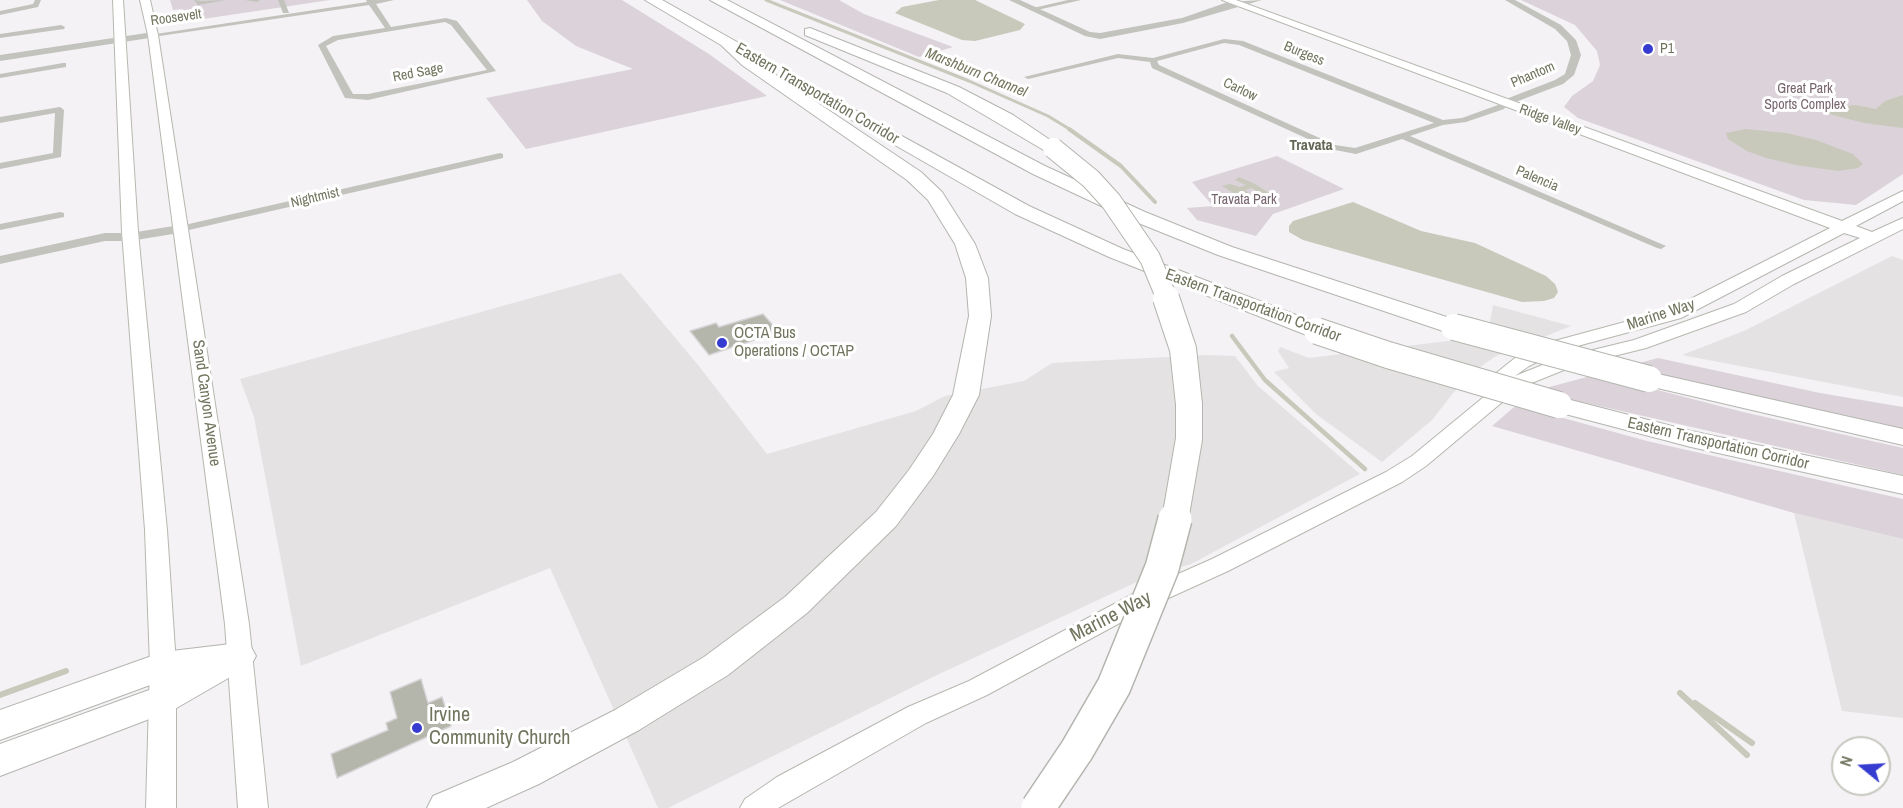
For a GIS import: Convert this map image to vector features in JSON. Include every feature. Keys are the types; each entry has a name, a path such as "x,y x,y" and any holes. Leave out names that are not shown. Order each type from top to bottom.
{"highway":[{"name":"Eastern Transportation Corridor","path":"652,0 1022,210 1138,262 1317,331 1559,405 1691,439 1903,485"},
{"name":"Eastern Transportation Corridor","path":"717,0 1039,170 1138,216 1225,251 1454,327 1649,379 1903,437"},
{"path":"730,0 953,90 1007,118 1053,148 1091,179 1111,201 1150,258 1172,309 1183,349 1189,405 1189,439 1180,500 1162,568 1140,627 1114,686 1077,750 1038,808"},
{"path":"446,808 526,773 627,720 716,666 796,605 859,548 919,476 966,395 980,316 977,278 965,244 935,196 914,176 747,62 727,43"},
{"path":"0,725 163,665 239,656"},
{"path":"0,760 161,700 239,656"}],"main road":[{"path":"118,0 130,237 156,530 163,665 161,808"},
{"name":"Sand Canyon Avenue","path":"145,0 153,33 209,416 239,656 253,808"},
{"name":"Ridge Valley","path":"1227,0 1248,2 1878,236"},
{"name":"Marine Way","path":"1463,422 1462,413 1498,379 1522,362 1553,347 1675,314 1903,195"},
{"name":"Marine Way","path":"755,808 786,786 917,715 978,688 1142,600 1220,565 1394,477 1419,461 1463,422 1473,418 1491,399 1512,384 1534,374 1712,320 1740,308 1788,280 1903,223"}],"street":[{"path":"0,13 36,6 38,0"},
{"path":"197,0 198,3 223,0"},
{"path":"248,0 257,0"},
{"path":"280,0 286,10"},
{"name":"Roosevelt","path":"153,33 356,0"},
{"name":"Roosevelt","path":"0,55 391,0"},
{"path":"1013,0 1096,36 1111,36 1152,27 1248,2"},
{"path":"1033,9 1078,0"},
{"name":"Phantom","path":"1509,0 1558,27 1571,40 1576,55 1569,75 1548,88 1510,101"},
{"path":"370,2 389,29"},
{"name":"Red Sage","path":"452,21 492,71 369,97 348,96 322,45 323,42 389,29 452,21"},
{"path":"0,36 61,27"},
{"name":"Burgess","path":"1153,60 1224,41 1240,42 1442,123"},
{"name":"Carlow","path":"1028,77 1118,56 1153,60 1155,66 1344,150 1356,151 1442,123 1463,120 1501,107 1510,101"},
{"path":"0,76 63,65"},
{"path":"0,120 60,110 57,155 0,166"},
{"name":"Palencia","path":"1402,136 1661,246"},
{"name":"Nightmist","path":"0,260 105,237 130,237 180,229 500,156"},
{"path":"0,228 60,215"},
{"name":"Nightmist","path":"0,270 106,247 130,237"}],"shaded area":[{"path":"939,0 975,0 1025,24 1020,30 975,41 962,40 895,13 902,7"},
{"path":"1903,95 1903,128 1864,123 1818,111 1855,105 1876,109 1885,101"},
{"path":"1746,129 1786,133 1816,140 1853,154 1863,164 1858,168 1838,171 1766,158 1747,151 1728,139 1726,133"},
{"path":"1239,177 1269,193 1261,194 1252,188 1245,190 1251,195 1242,198 1222,186 1246,185 1235,180"},
{"path":"1353,202 1421,231 1475,243 1546,276 1555,284 1558,292 1554,298 1544,301 1522,302 1303,240 1289,232 1289,226 1293,221"},
{"path":"1892,256 1903,260 1903,397 1682,355 1746,330"},
{"path":"621,273 698,365 767,454 916,411 945,396 1024,381 1052,363 1205,355 1235,356 1258,386 1360,474 1191,564 1143,579 935,676 668,808 658,808 550,568 301,666 254,417 240,379"},
{"path":"1493,305 1571,326 1496,356 1474,371 1432,420 1382,462 1316,414 1274,372 1289,368 1278,351 1280,347 1309,358 1472,338 1490,323"},
{"path":"1794,513 1903,539 1903,718 1842,711"}],"green space":[{"path":"170,0 330,0 203,19 202,13 185,16 183,9 173,10"},
{"path":"527,0 622,0 709,54 767,96 526,149 486,98 633,69 576,46 542,21"},
{"path":"780,0 839,0 864,14 953,47 919,57"},
{"name":"Great Park Sports Complex","path":"1521,0 1903,0 1903,174 1856,205 1804,200 1578,118 1564,107 1572,96 1593,81 1600,65 1597,51 1575,25"},
{"name":"Travata Park","path":"1277,156 1344,189 1273,214 1256,236 1197,220 1187,208 1213,206 1192,182"},
{"path":"1658,358 1820,393 1903,407 1903,429 1760,398 1638,385 1743,412 1903,448 1903,475 1573,400 1545,413 1647,441 1903,499 1903,539 1794,513 1492,426 1513,408 1542,389"}],"building":[{"name":"OCTA Bus Operations / OCTAP","path":"763,314 779,332 709,355 690,331 716,323 719,327"},
{"name":"Irvine Community Church","path":"421,679 428,703 442,697 451,726 337,778 331,754 388,730 386,723 397,718 390,692"}],"waterway":[{"name":"Marshburn Channel","path":"766,0 969,81 1048,116 1071,130"},
{"name":"Marshburn Channel","path":"1069,129 1121,166 1155,202"},
{"name":"Marshburn Channel","path":"1232,336 1265,380 1365,469"},
{"path":"0,695 66,671"},
{"path":"1680,693 1747,755"},
{"name":"Marshburn Channel","path":"1695,703 1752,743"}],"place":[{"name":"P1","path":"1648,49"},
{"name":"OCTA Bus Operations / OCTAP","path":"722,343"},
{"name":"Irvine Community Church","path":"417,728"}],"district":[{"name":"Travata","path":"1311,146"}]}
